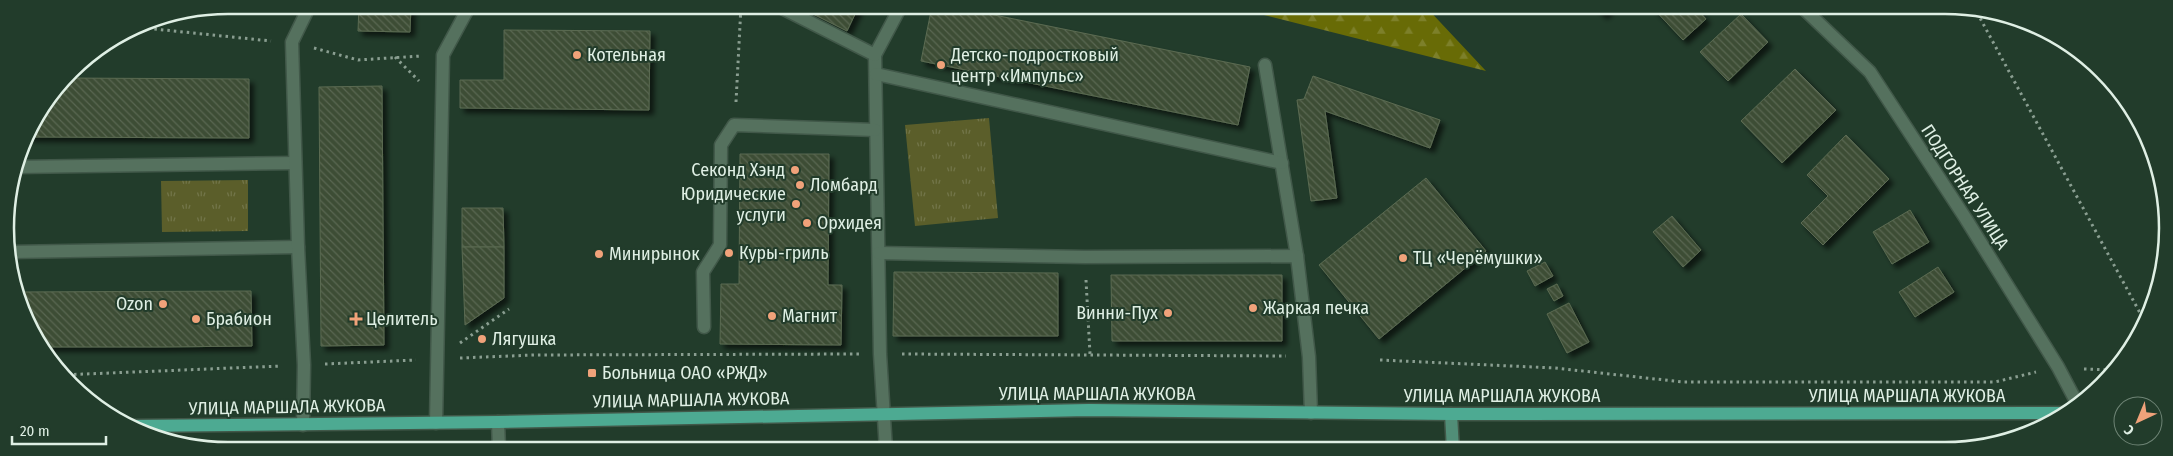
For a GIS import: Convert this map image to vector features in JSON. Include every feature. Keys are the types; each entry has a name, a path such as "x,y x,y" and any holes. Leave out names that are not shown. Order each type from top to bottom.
{"main road":[{"name":"УЛИЦА МАРШАЛА ЖУКОВА","path":"146,426 436,424 1089,410 1451,414 2053,413"}],"street":[{"path":"302,425 304,365 298,247 292,42 306,14"},
{"path":"436,424 443,55 465,14"},
{"path":"794,14 875,55"},
{"path":"885,442 880,354 875,55 897,14"},
{"name":"ПОДГОРНАЯ УЛИЦА","path":"1809,14 1870,72 1961,211 2058,367 2075,398"},
{"path":"1265,65 1297,256 1309,357 1311,413"},
{"path":"876,74 1282,163"},
{"path":"704,327 703,272 720,245 722,145 734,125 876,130"},
{"path":"23,166 296,163"},
{"path":"15,252 298,247"},
{"path":"879,253 1085,257 1297,256"},
{"path":"1451,414 1453,442"},
{"path":"498,422 499,442"}],"path":[{"path":"734,125 741,14"},
{"path":"1979,17 2141,315"},
{"path":"1085,257 1090,354"},
{"path":"436,360 509,309"},
{"path":"73,375 534,355 1090,354 1309,357"},
{"path":"1380,360 1555,368 1683,382 1994,382 2058,367 2105,370"}],"green space":[{"path":"1260,14 1433,14 1486,71"},
{"path":"989,118 998,218 915,226 905,125"},
{"path":"248,180 248,231 162,232 161,181"}],"building":[{"path":"359,14 411,14 410,32 358,31"},
{"path":"813,14 855,14 847,31"},
{"path":"930,14 989,14 1250,67 1238,125 921,61"},
{"path":"1659,14 1702,14 1706,19 1683,40"},
{"path":"1741,14 1768,42 1728,81 1700,52"},
{"name":"Котельная","path":"504,30 650,31 649,110 460,108 460,80 504,80"},
{"path":"1795,69 1836,110 1782,163 1741,121"},
{"path":"1313,76 1440,120 1430,148 1325,111 1337,198 1311,201 1297,100 1304,99"},
{"path":"76,78 249,79 249,138 34,137 50,109"},
{"path":"382,86 384,345 321,346 319,87"},
{"path":"1846,135 1889,179 1823,245 1801,223 1828,196 1807,175"},
{"path":"740,154 829,154 828,285 842,285 841,345 720,344 721,284 739,284"},
{"name":"ТЦ «Черёмушки»","path":"1426,178 1486,251 1379,339 1319,265"},
{"path":"462,208 503,208 504,247 462,247"},
{"path":"1910,210 1929,242 1892,264 1873,232"},
{"path":"1672,216 1701,250 1683,267 1653,232"},
{"path":"462,247 504,247 504,298 465,325"},
{"path":"1545,262 1553,276 1535,286 1527,271"},
{"path":"1938,267 1954,292 1915,317 1899,292"},
{"path":"894,272 1058,273 1058,336 893,336"},
{"path":"1111,275 1282,275 1282,341 1112,341"},
{"path":"1557,284 1563,296 1554,301 1547,289"},
{"path":"251,291 252,346 50,347 36,323 24,292"},
{"path":"1569,303 1589,342 1567,353 1547,314"}],"place":[{"name":"Котельная","path":"577,55"},
{"name":"Детско-подростковый центр «Импульс»","path":"941,65"},
{"name":"Секонд Хэнд","path":"795,170"},
{"name":"Ломбард","path":"800,185"},
{"name":"Юридические услуги","path":"796,204"},
{"name":"Орхидея","path":"807,223"},
{"name":"Куры-гриль","path":"729,253"},
{"name":"Минирынок","path":"599,254"},
{"name":"ТЦ «Черёмушки»","path":"1403,258"},
{"name":"Ozon","path":"163,304"},
{"name":"Жаркая печка","path":"1253,308"},
{"name":"Винни-Пух","path":"1168,313"},
{"name":"Магнит","path":"772,316"},
{"name":"Брабион","path":"196,319"},
{"name":"Целитель","path":"356,319"},
{"name":"Лягушка","path":"482,339"},
{"name":"Больница ОАО «РЖД»","path":"592,373"}]}
